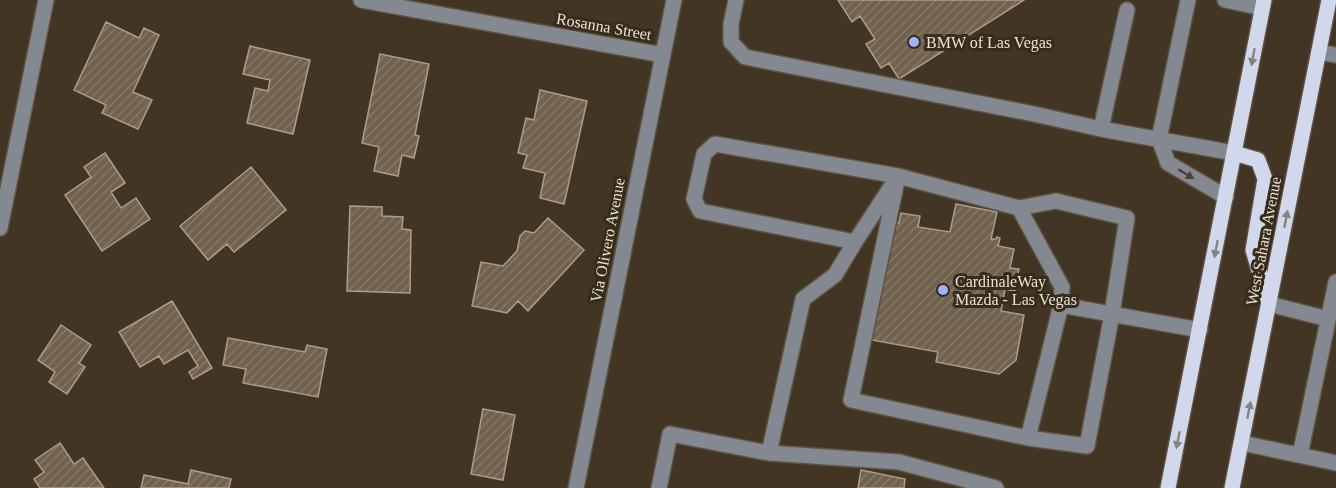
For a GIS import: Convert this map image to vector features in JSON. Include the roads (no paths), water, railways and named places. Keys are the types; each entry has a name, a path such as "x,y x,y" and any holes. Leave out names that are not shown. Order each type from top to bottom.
{"main road":[{"name":"West Sahara Avenue","path":"1232,488 1329,0"},
{"path":"1168,488 1263,4"},
{"path":"1234,153 1258,160 1265,179 1253,250 1269,304"}],"street":[{"path":"0,228 46,0"},
{"name":"Rosanna Street","path":"361,0 663,55"},
{"name":"Via Olivero Avenue","path":"576,488 674,0"},
{"path":"736,0 731,24 731,42 745,57 1101,129 1234,153"},
{"path":"1188,0 1159,139 1168,163 1226,197"},
{"path":"1225,0 1263,4"},
{"path":"1101,129 1127,10"},
{"path":"1319,52 1336,55"},
{"path":"855,242 700,211 694,199 704,154 715,144 898,176 1019,208 1056,201 1127,218 1112,314 1087,446 1029,438 851,400 898,176"},
{"path":"769,453 803,299 835,275 898,176"},
{"path":"1019,208 1062,287 1061,305 1029,438"},
{"path":"1300,455 1336,282"},
{"path":"1269,304 1328,319"},
{"path":"1061,305 1200,330"},
{"path":"658,488 670,434 769,453 899,462 996,488"},
{"path":"1242,443 1336,463"}],"place":[{"name":"BMW of Las Vegas","path":"914,42"},
{"name":"CardinaleWay Mazda - Las Vegas","path":"943,290"}]}
